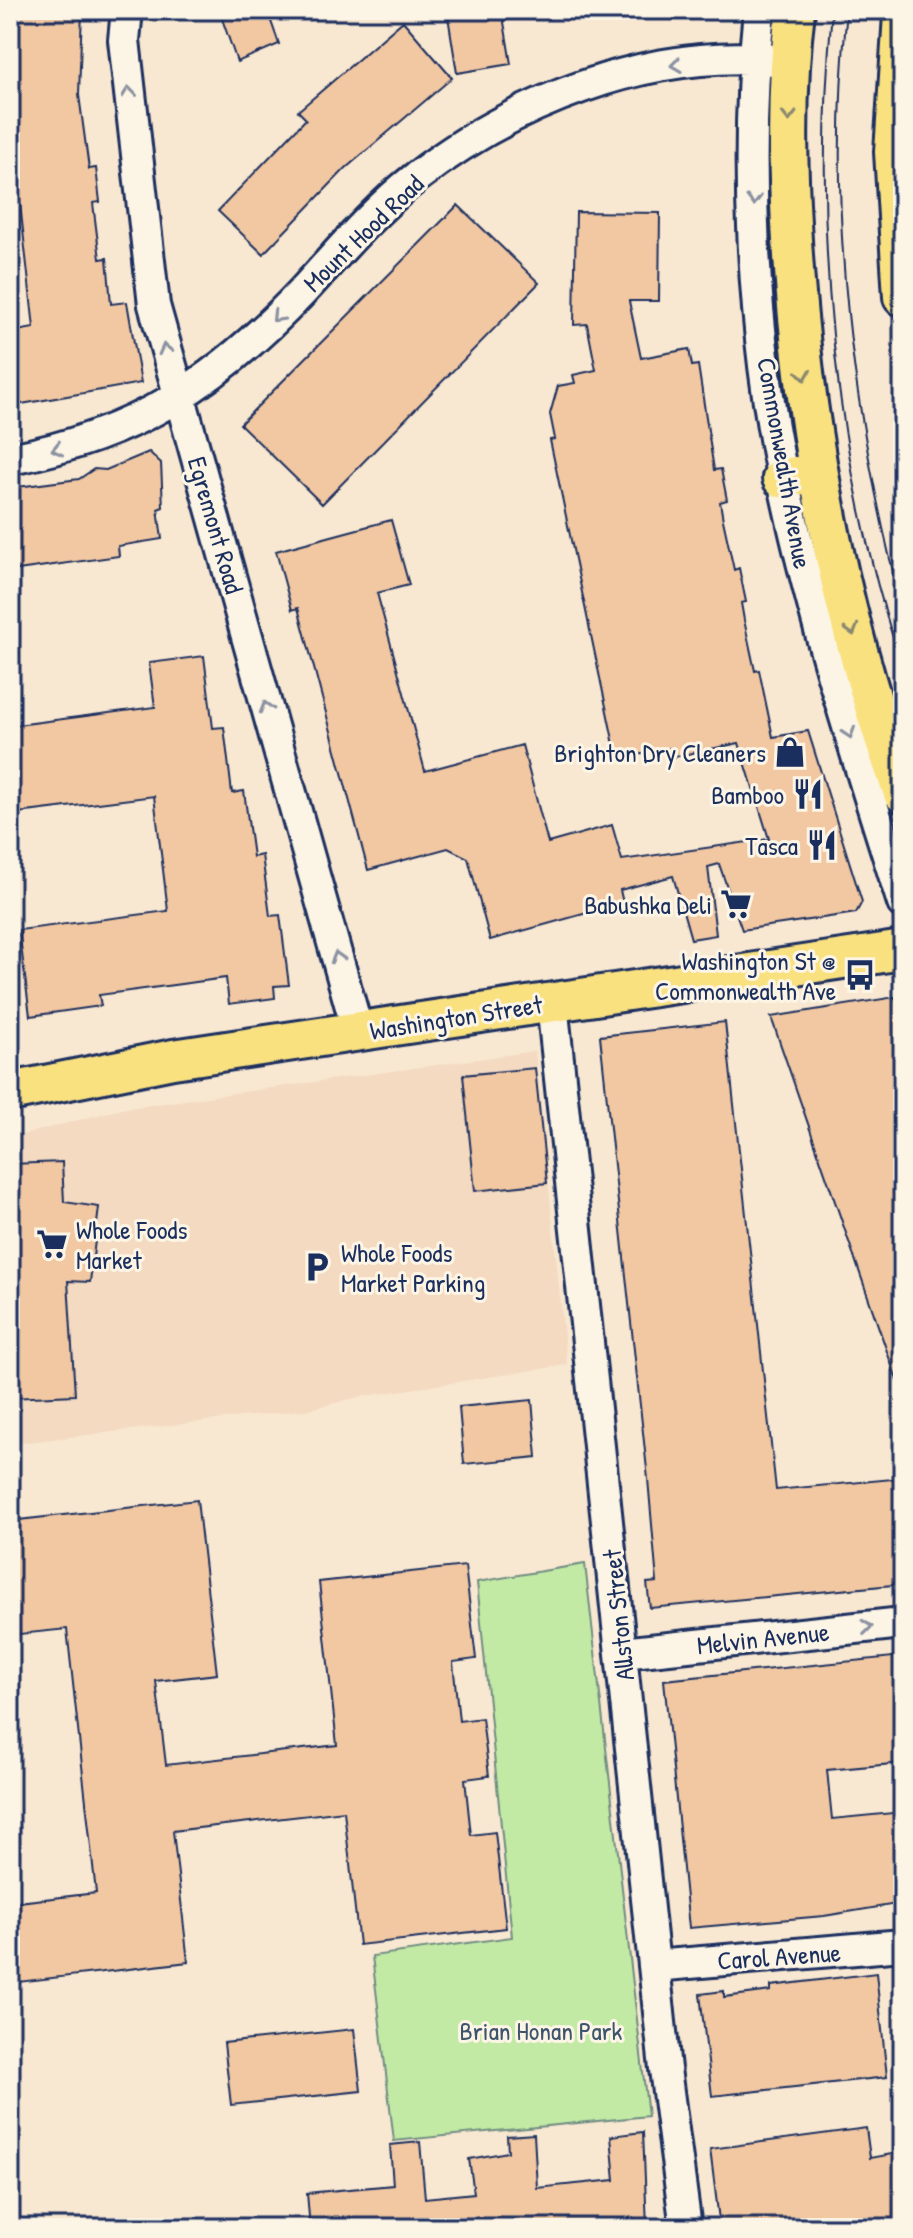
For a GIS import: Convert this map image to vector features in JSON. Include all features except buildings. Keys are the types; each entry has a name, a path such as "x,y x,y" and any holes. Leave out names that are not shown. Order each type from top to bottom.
{"main road":[{"name":"Commonwealth Avenue","path":"795,10 771,60 788,198 800,343 800,476 838,580 884,741 903,793"},
{"path":"903,15 894,152 903,297"},
{"name":"Washington Street","path":"10,1092 173,1059 903,950"}],"street":[{"name":"Egremont Road","path":"127,10 124,40 154,305 358,1032"},
{"name":"Commonwealth Avenue","path":"759,10 771,60"},
{"name":"Mount Hood Road","path":"10,459 103,436 178,399 252,342 359,230 414,179 492,129 563,92 637,71 771,60"},
{"name":"Commonwealth Avenue","path":"800,476 816,621 903,903"},
{"name":"Allston Street","path":"552,1003 654,1966 686,2228"},
{"name":"Melvin Avenue","path":"622,1653 903,1623"},
{"name":"Carol Avenue","path":"654,1966 903,1945"}],"shaded area":[{"name":"Whole Foods Market Parking","path":"535,1051 567,1365 359,1397 311,1409 10,1444 10,1138 121,1109"}],"green space":[{"name":"Brian Honan Park","path":"585,1564 648,2116 394,2141 372,1956 512,1937 477,1582"}],"tram line":[{"path":"832,10 826,93 825,176 827,260 834,343 844,426 860,509 879,590 903,669"},
{"path":"847,10 841,87 840,163 848,314 870,463 903,612"}],"place":[{"name":"Brighton Dry Cleaners","path":"790,752"},
{"name":"Bamboo","path":"808,794"},
{"name":"Tasca","path":"822,845"},
{"name":"Babushka Deli","path":"736,904"},
{"name":"Washington St @ Commonwealth Ave","path":"860,975"},
{"name":"Whole Foods Market","path":"52,1244"},
{"name":"Whole Foods Market Parking","path":"317,1267"}]}
